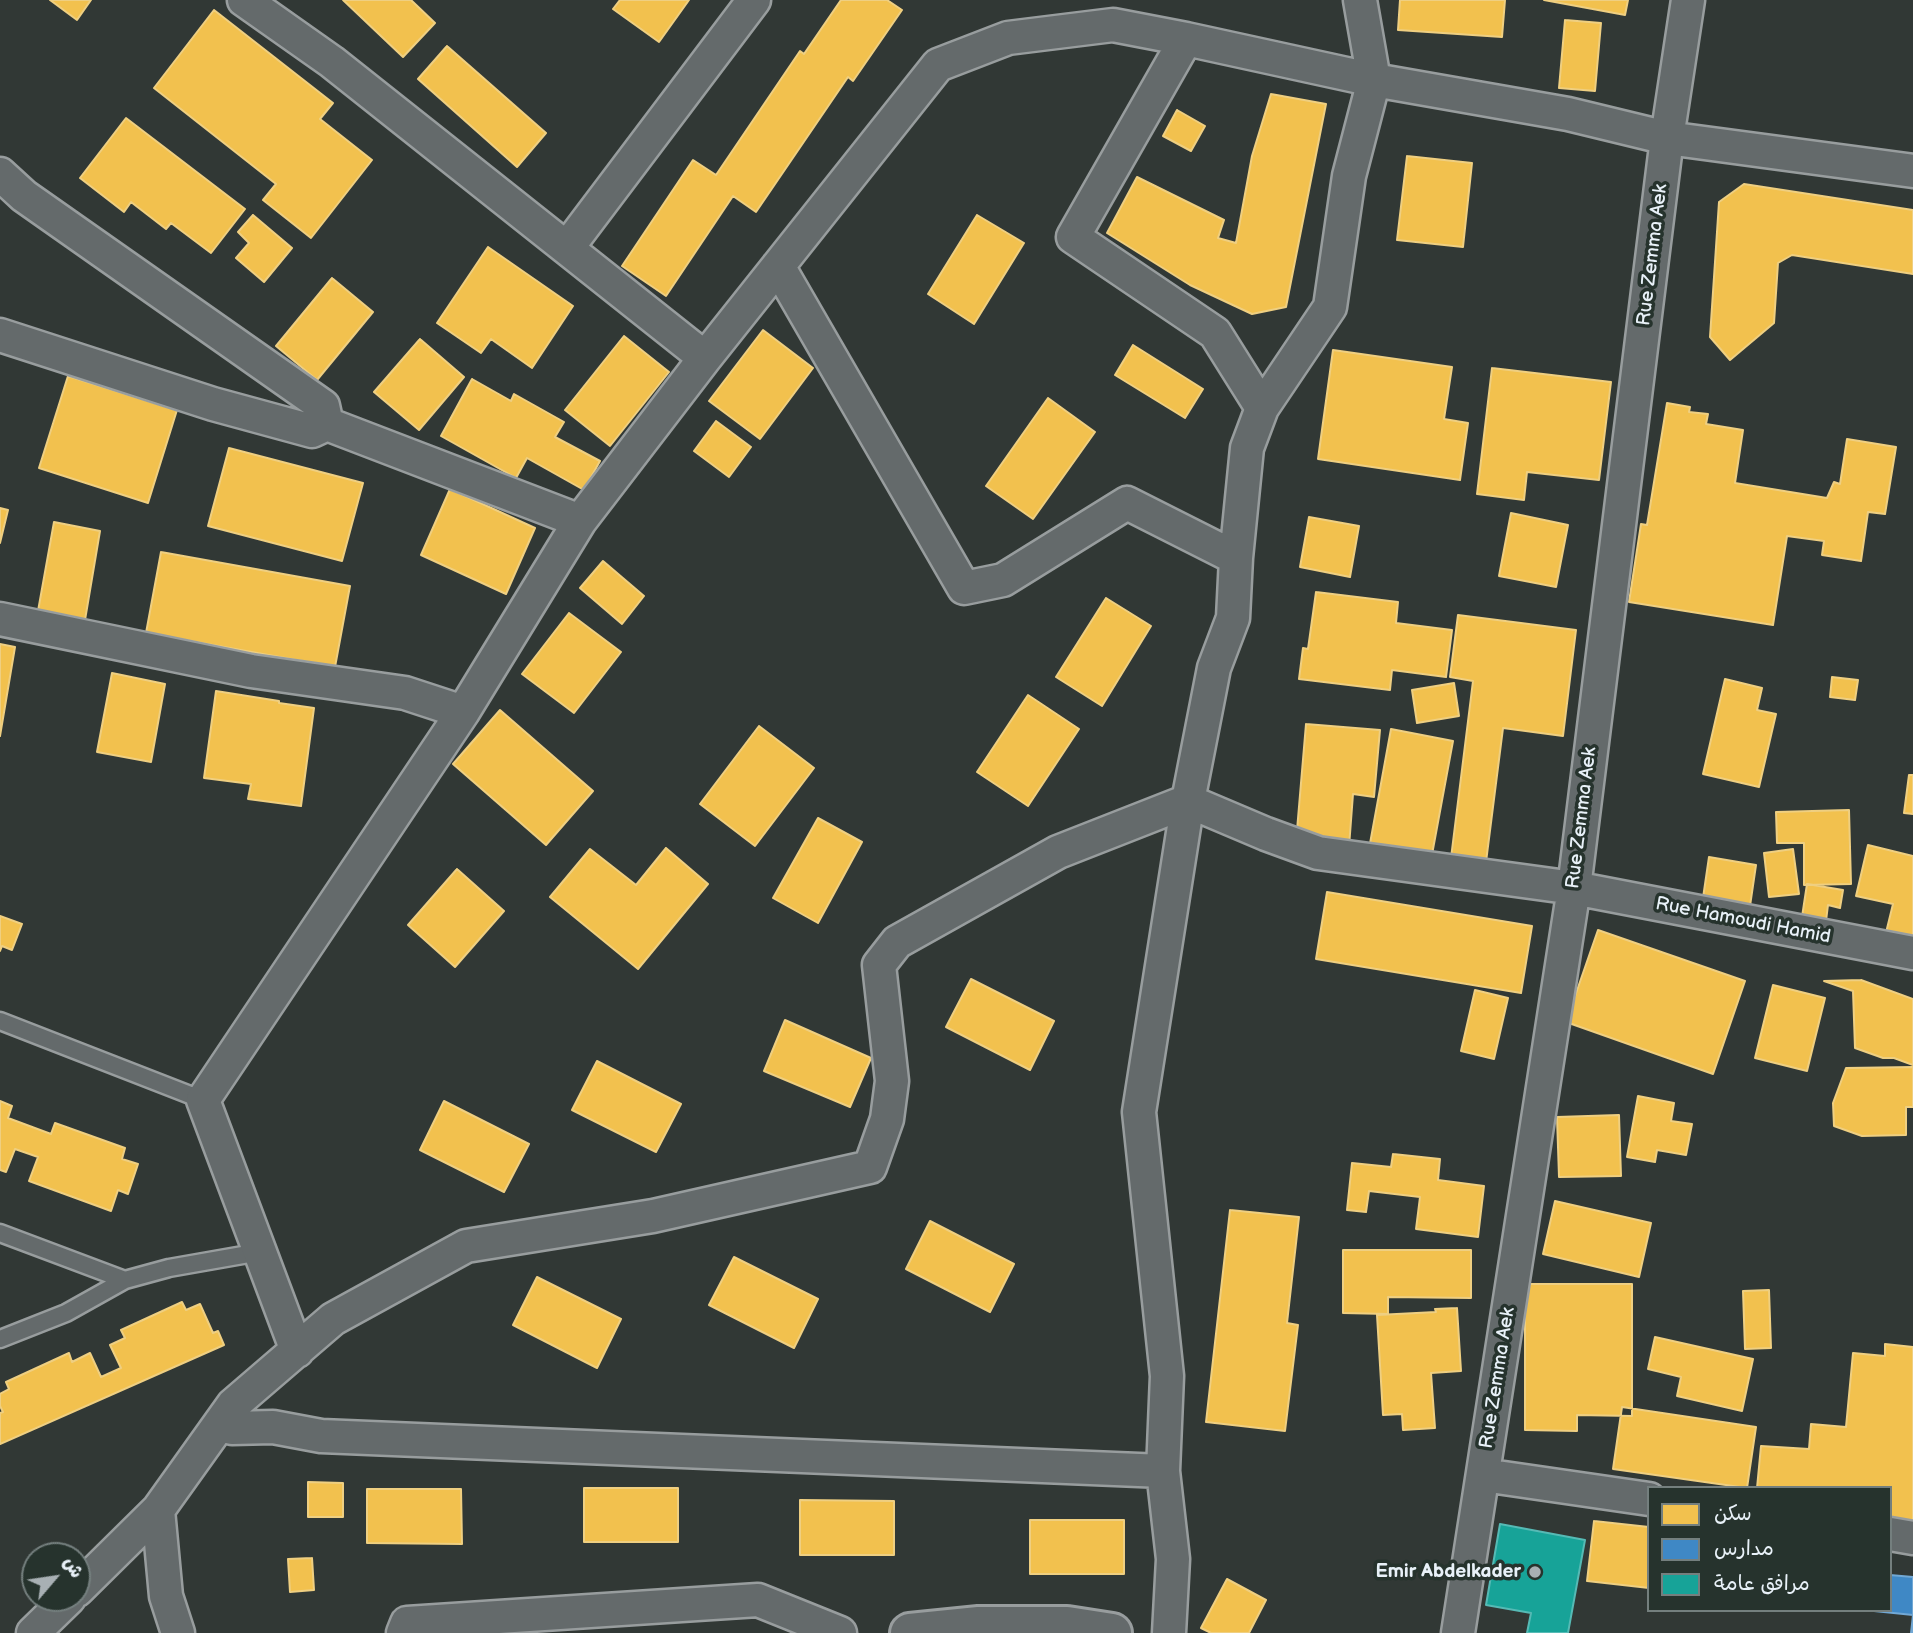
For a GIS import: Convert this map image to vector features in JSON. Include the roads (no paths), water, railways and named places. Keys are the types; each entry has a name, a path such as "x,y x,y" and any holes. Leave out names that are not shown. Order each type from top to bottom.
{"main road":[{"path":"910,1633 979,1626 1067,1626 1112,1633"}],"street":[{"path":"244,0 332,62 705,358"},
{"path":"567,248 754,0"},
{"path":"1169,1633 1173,1559 1163,1471 1167,1376 1139,1112 1188,801 1214,668 1233,618 1247,449 1262,408 1330,307 1349,176 1374,80 1360,0"},
{"name":"Rue Zemma Aek","path":"1458,1633 1574,888 1667,138 1688,0"},
{"path":"297,1351 203,1100 463,712 580,521 705,358 938,65 1008,38 1113,25 1374,80 1568,114 1667,138 1913,171"},
{"path":"1186,39 1073,237 1215,333 1262,408"},
{"path":"0,174 23,196 323,406 327,424"},
{"path":"778,266 964,588 1003,580 1127,503 1236,558"},
{"path":"0,335 213,404 300,428 312,431 327,424 580,521"},
{"path":"0,619 251,671 405,693 463,712"},
{"path":"91,1576 158,1510 233,1405 333,1319 466,1246 653,1216 870,1167 887,1119 892,1081 879,965 897,942 1058,852 1188,801"},
{"name":"Rue Hamoudi Hamid","path":"1188,801 1318,853 1574,888 1913,953"},
{"path":"220,1424 232,1428 273,1427 334,1436 1163,1471"},
{"path":"1483,1475 1647,1499"},
{"path":"158,1510 166,1596 178,1633"},
{"path":"1892,1534 1913,1538"},
{"path":"403,1633 407,1623 758,1600 840,1633"},
{"path":"33,1633 55,1612"}],"lane":[{"path":"0,1021 203,1100"},
{"path":"0,1233 125,1280"},
{"path":"0,1339 66,1313 125,1280 169,1268 260,1252"}],"place":[{"name":"Emir Abdelkader","path":"1535,1572"}]}
